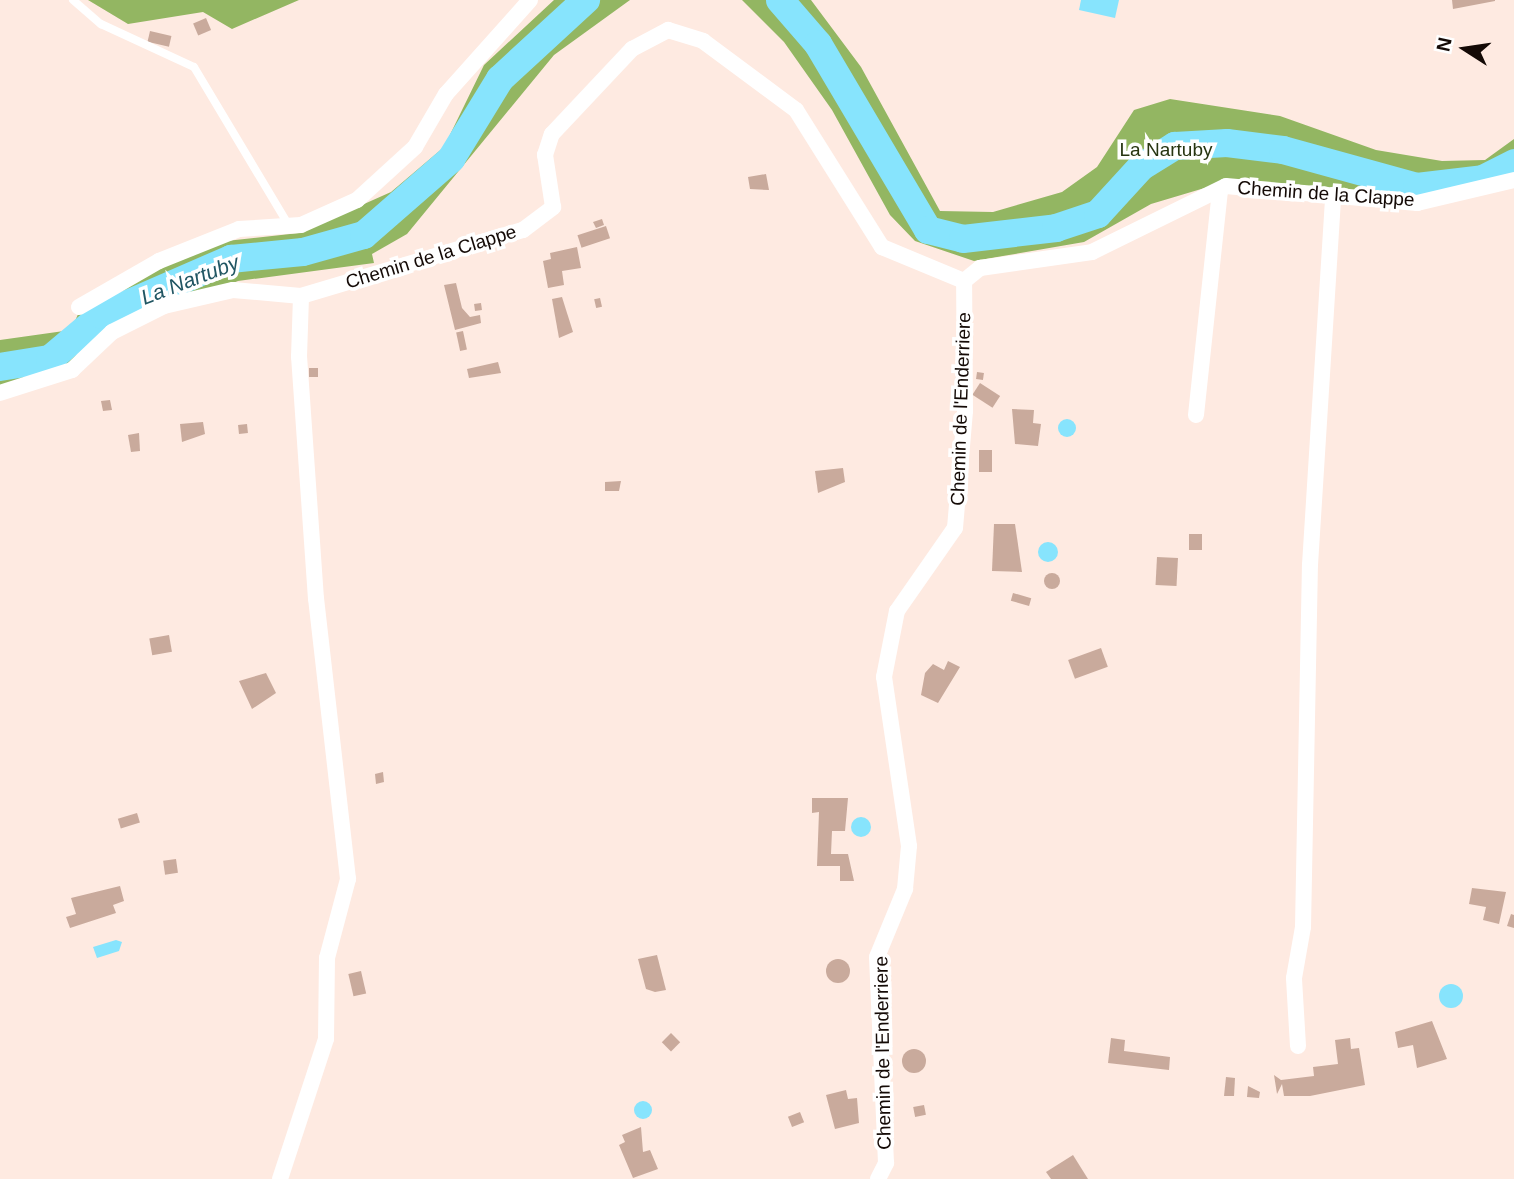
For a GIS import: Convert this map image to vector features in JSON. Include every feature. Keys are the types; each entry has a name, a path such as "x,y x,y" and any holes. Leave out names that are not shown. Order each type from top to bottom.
{"street":[{"path":"79,307 159,261 239,229 289,226 357,200 396,168 429,130 446,94 530,0"},
{"name":"Chemin de la Clappe","path":"0,393 72,370 112,332 164,306 233,290 301,296 523,230 553,207 545,155 552,134 632,48 667,30 714,48 796,110 882,247 964,281 980,268 1093,252 1220,190 1333,195 1417,203 1514,180"},
{"path":"1196,415 1220,190"},
{"path":"1298,1045 1294,978 1303,927 1310,565 1333,195"},
{"name":"Chemin de l'Enderriere","path":"878,1179 886,1163 877,957 905,888 909,846 884,677 897,611 955,528 965,411 964,281"},
{"path":"280,1179 326,1039 327,958 348,879 316,599 299,356 301,296"}],"lane":[{"path":"72,0 101,24 194,67 289,226"}],"green space":[{"path":"88,0 299,0 232,29 203,12 128,24"},
{"name":"La Nartuby","path":"554,0 630,0 554,55 407,234 372,254 374,263 238,281 123,328 108,328 77,351 75,364 0,392 0,340 71,330 79,312 160,265 217,242 299,233 391,192 444,147 484,65"},
{"name":"La Nartuby","path":"742,0 811,0 861,67 940,211 993,212 1062,192 1097,167 1134,110 1170,99 1280,116 1376,150 1442,161 1485,160 1514,139 1514,175 1433,198 1228,181 1151,204 1084,242 974,261 915,241 890,215 832,110 784,42"}],"water":[{"path":"1081,0 1119,0 1115,18 1079,10"},
{"path":"1063,419 1071,419 1076,428 1074,435 1063,437 1058,432 1058,424"},
{"path":"1044,542 1052,542 1058,552 1052,562 1044,562 1038,556 1038,548"},
{"path":"861,817 868,820 871,827 868,834 861,837 854,834 851,827 854,820"},
{"path":"116,940 122,942 119,951 97,958 93,947"},
{"path":"1451,984 1460,987 1463,996 1460,1005 1451,1008 1442,1005 1439,996 1442,987"},
{"path":"643,1101 649,1104 652,1110 649,1116 643,1119 637,1116 634,1110 637,1104"}],"building":[{"path":"1452,0 1495,0 1495,1 1453,9"},
{"path":"206,18 211,30 198,35 193,23"},
{"path":"150,31 171,36 169,47 148,42"},
{"path":"766,174 769,190 750,189 748,177"},
{"path":"602,219 604,225 596,228 593,222"},
{"path":"606,226 610,238 581,248 577,235"},
{"path":"577,247 581,268 562,271 564,285 548,288 543,261 551,259 550,253"},
{"path":"456,283 462,308 470,317 480,315 481,323 455,330 444,285"},
{"path":"562,297 573,332 559,338 552,299"},
{"path":"600,298 602,307 596,308 594,299"},
{"path":"481,303 482,310 475,311 474,304"},
{"path":"463,331 467,350 460,351 456,332"},
{"path":"498,362 501,373 469,378 467,369"},
{"path":"309,368 318,368 318,377 309,377"},
{"path":"977,372 984,373 983,380 976,379"},
{"path":"980,383 1000,396 993,408 972,395"},
{"path":"110,400 112,410 103,411 101,401"},
{"path":"1012,409 1034,410 1033,423 1041,424 1038,446 1015,444"},
{"path":"203,422 205,434 182,442 180,424"},
{"path":"247,424 248,433 239,434 238,425"},
{"path":"139,433 140,451 131,452 128,435"},
{"path":"979,450 992,450 992,472 979,472"},
{"path":"843,468 845,482 818,493 815,471"},
{"path":"621,481 619,491 605,491 605,482"},
{"path":"994,524 1015,524 1022,572 992,571"},
{"path":"1189,534 1202,534 1202,550 1189,550"},
{"path":"1157,557 1178,558 1177,586 1156,585"},
{"path":"1049,573 1055,573 1060,581 1058,587 1049,589 1044,584 1044,578"},
{"path":"1013,593 1031,598 1029,606 1011,601"},
{"path":"169,635 172,652 152,655 149,638"},
{"path":"1101,648 1108,667 1075,679 1068,660"},
{"path":"948,661 960,667 938,703 921,695 925,673 933,664 944,670"},
{"path":"266,673 276,693 252,709 239,681"},
{"path":"383,772 384,782 376,784 375,774"},
{"path":"812,798 848,798 845,831 832,831 831,854 848,854 854,881 840,881 840,866 817,866 819,812 812,813"},
{"path":"137,813 140,823 121,828 118,819"},
{"path":"176,859 178,873 165,875 163,861"},
{"path":"120,886 124,901 113,905 116,913 70,928 66,917 76,914 71,898"},
{"path":"1472,888 1506,892 1499,924 1483,920 1486,907 1469,904"},
{"path":"1511,914 1514,915 1514,928 1507,926"},
{"path":"657,955 666,990 655,992 646,989 638,959"},
{"path":"838,959 849,966 850,971 843,982 838,983 827,976 826,971 833,960"},
{"path":"361,971 366,993 354,996 348,974"},
{"path":"1432,1021 1447,1059 1417,1068 1413,1045 1398,1048 1395,1032"},
{"path":"671,1033 680,1042 671,1051 662,1042"},
{"path":"1111,1038 1125,1040 1124,1051 1170,1057 1169,1070 1108,1063"},
{"path":"1350,1038 1351,1049 1359,1048 1365,1085 1310,1096 1284,1096 1282,1084 1277,1094 1274,1075 1281,1080 1314,1076 1313,1067 1338,1064 1335,1040"},
{"path":"914,1049 923,1052 926,1061 923,1070 914,1073 905,1070 902,1061 905,1052"},
{"path":"1226,1077 1235,1078 1234,1096 1224,1096"},
{"path":"1248,1086 1260,1092 1259,1098 1247,1097"},
{"path":"846,1090 848,1099 857,1098 859,1123 835,1129 826,1095"},
{"path":"924,1105 926,1115 915,1117 913,1107"},
{"path":"800,1112 804,1122 792,1127 788,1117"},
{"path":"641,1127 643,1152 650,1150 658,1169 633,1178 619,1145 625,1142 622,1135"},
{"path":"1073,1155 1088,1179 1051,1179 1046,1172"}],"waterway":[{"name":"La Nartuby","path":"0,367 50,359 102,315 231,259 303,252 364,235 451,159 500,79 586,0"},
{"name":"La Nartuby","path":"780,0 818,44 928,230 963,239 1056,228 1098,214 1141,167 1175,146 1227,143 1283,150 1417,187 1483,179 1514,163"}]}
